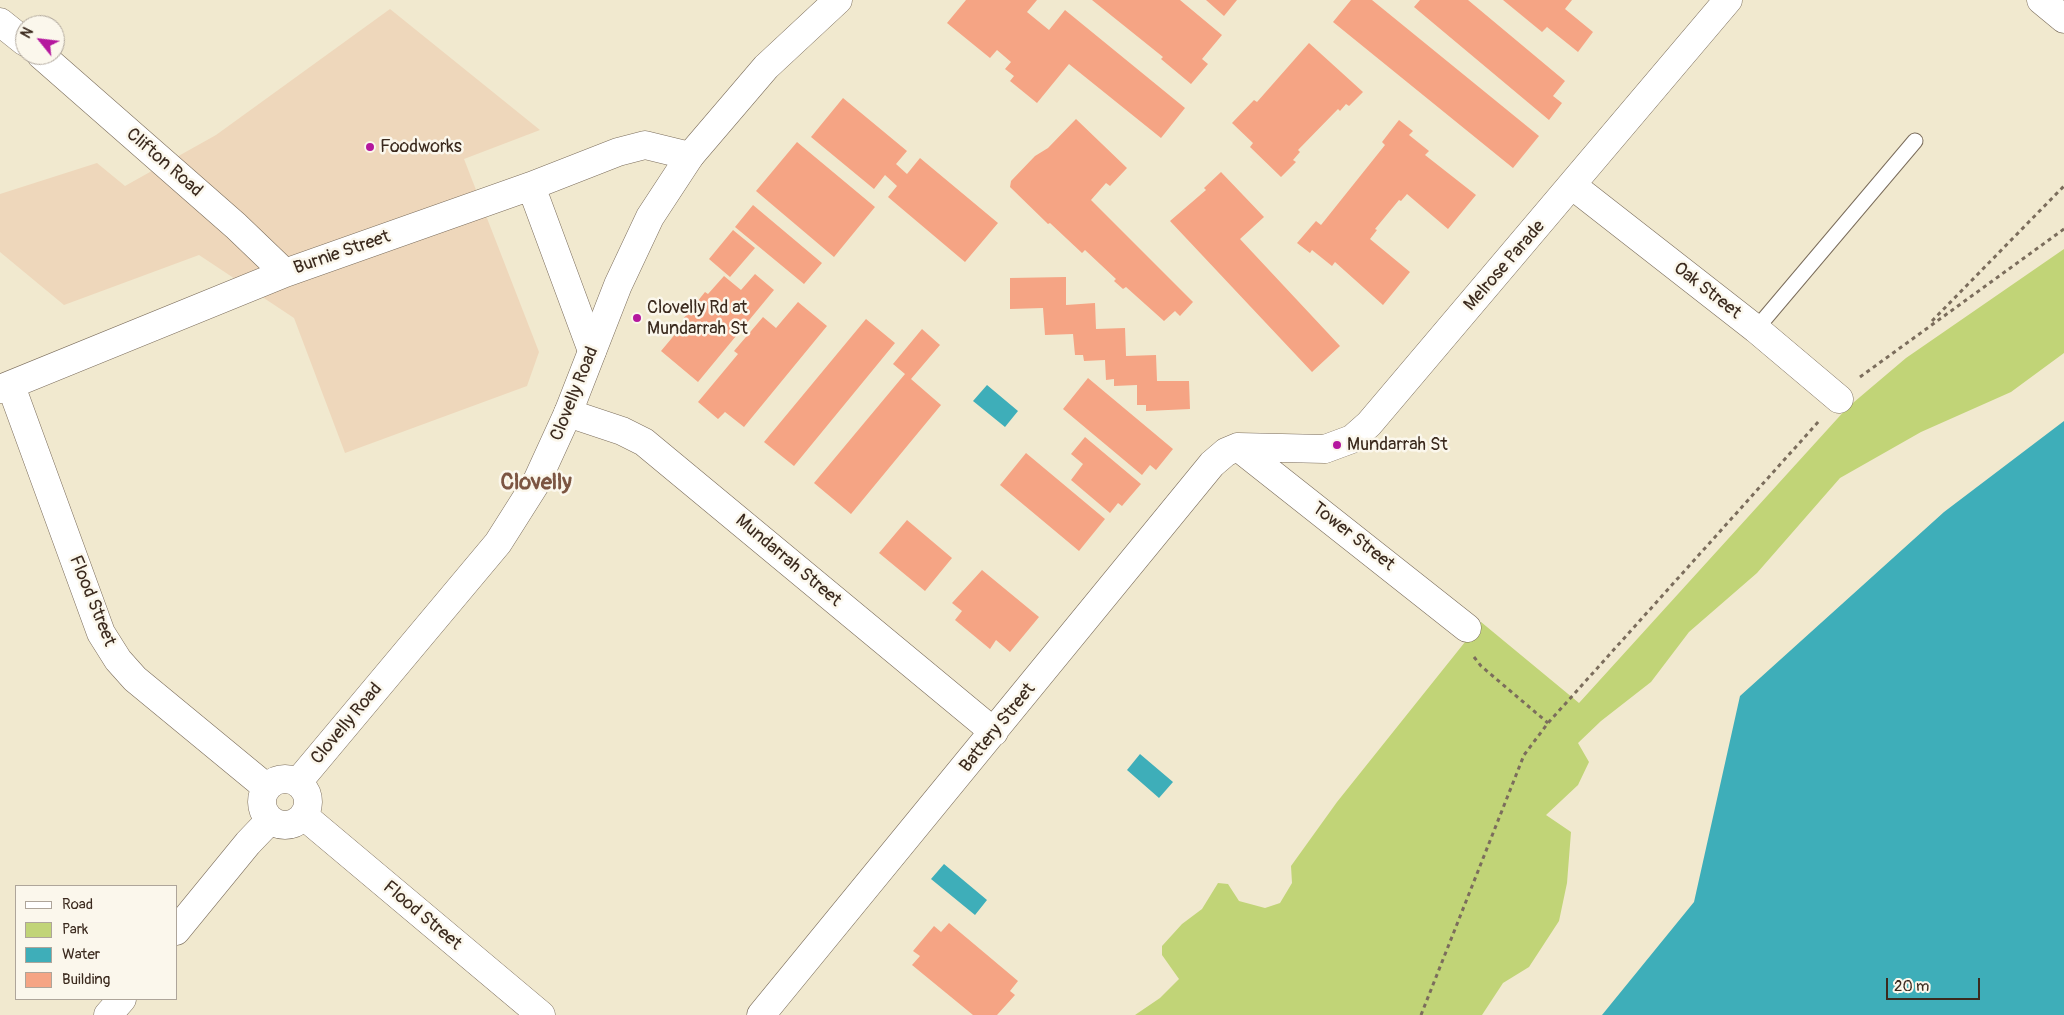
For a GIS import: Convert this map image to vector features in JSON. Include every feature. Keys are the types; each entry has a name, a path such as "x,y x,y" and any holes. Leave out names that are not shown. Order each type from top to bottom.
{"street":[{"name":"Clovelly Road","path":"298,782 498,543 536,483 568,413 618,285 650,217 690,156 766,67 838,0"},
{"name":"Melrose Parade","path":"1238,447 1325,449 1352,439 1369,424 1573,186 1728,0"},
{"path":"2041,0 2064,18"},
{"path":"0,22 15,34"},
{"name":"Clifton Road","path":"52,65 236,226 285,273"},
{"name":"Burnie Street","path":"5,388 285,273 531,186 618,152 645,145 690,156"},
{"path":"531,186 592,351"},
{"name":"Oak Street","path":"1573,186 1756,329 1839,399"},
{"name":"Flood Street","path":"5,388 101,633 118,660 134,679 266,787"},
{"name":"Mundarrah Street","path":"568,413 622,430 644,442 994,732"},
{"name":"Tower Street","path":"1238,447 1467,628"},
{"name":"Battery Street","path":"761,1015 1212,464 1226,452 1238,447"},
{"path":"283,778 298,782 308,794 308,810 299,821 284,826 270,820 262,808 266,787 283,778"},
{"name":"Flood Street","path":"304,816 541,1015"},
{"path":"178,929 248,843 270,820"},
{"path":"108,1015 121,1000"}],"lane":[{"path":"1756,329 1915,141"}],"path":[{"path":"1927,326 2064,186"},
{"path":"1421,1015 1524,755 1548,723 1861,375 2064,229"},
{"path":"1481,666 1548,723"}],"shaded area":[{"path":"390,9 540,130 464,159 539,352 527,386 345,453 294,318 199,255 64,305 0,252 0,194 97,163 125,186 216,135"}],"green space":[{"path":"2064,249 2064,353 2011,392 1921,432 1840,478 1757,573 1689,632 1651,682 1601,721 1578,743 1589,762 1578,785 1546,815 1571,832 1567,883 1559,921 1529,967 1503,983 1482,1015 1135,1015 1160,998 1179,979 1162,955 1162,946 1182,924 1202,909 1218,883 1228,884 1239,901 1265,908 1280,903 1292,883 1291,866 1337,802 1481,622 1579,703 1847,408 1906,358"}],"water":[{"path":"987,385 1018,411 1005,427 973,401"},
{"path":"2064,421 2064,1015 1602,1015 1694,902 1740,696 1944,512"},
{"path":"1140,754 1173,782 1159,798 1127,770"},
{"path":"944,864 987,900 975,915 931,879"}],"building":[{"path":"966,0 1037,0 1027,12 1049,30 1065,10 1185,108 1161,138 1069,64 1037,103 1010,81 1014,76 1005,69 1011,62 997,50 990,58 947,23"},
{"path":"1092,0 1180,0 1222,35 1202,59 1208,64 1191,84 1161,59 1163,57"},
{"path":"1206,0 1237,0 1224,16"},
{"path":"1351,0 1372,0 1539,136 1513,168 1333,22"},
{"path":"1420,0 1468,0 1565,81 1553,96 1562,103 1549,120 1414,7"},
{"path":"1503,0 1572,0 1565,9 1593,32 1578,52 1547,27 1542,32"},
{"path":"1309,43 1363,92 1349,106 1346,104 1340,111 1338,109 1298,150 1300,152 1293,160 1296,162 1281,177 1250,147 1253,143 1232,123 1254,100 1257,102"},
{"path":"843,98 907,151 896,164 907,174 920,158 998,223 965,262 888,197 897,186 885,175 874,189 811,137"},
{"path":"1076,119 1127,168 1110,186 1106,183 1091,200 1193,302 1180,316 1175,311 1164,321 1126,287 1123,289 1114,281 1116,279 1085,250 1082,253 1050,223 1048,224 1010,187 1011,181 1035,156 1048,148"},
{"path":"1399,120 1413,131 1409,135 1429,151 1425,155 1476,195 1448,229 1407,194 1401,201 1399,200 1375,229 1377,230 1370,239 1410,272 1383,305 1335,262 1332,266 1312,250 1310,253 1297,243 1316,221 1321,225 1385,145 1382,142"},
{"path":"797,142 875,207 834,257 756,191"},
{"path":"1221,172 1264,217 1240,239 1340,346 1312,372 1170,221 1206,190 1204,188"},
{"path":"753,205 822,263 804,284 735,227"},
{"path":"733,230 755,248 730,277 709,259"},
{"path":"755,274 774,290 698,382 661,351 687,320 684,318 705,292 708,294 724,276 741,290"},
{"path":"1066,277 1066,305 1095,303 1096,329 1125,328 1126,356 1156,355 1157,381 1189,381 1190,409 1146,411 1146,405 1137,405 1137,385 1114,386 1114,379 1106,380 1105,360 1084,361 1083,355 1075,355 1073,334 1045,335 1043,308 1010,309 1010,278"},
{"path":"798,302 827,326 744,427 725,412 718,419 698,402 738,354 734,351 763,317 776,328"},
{"path":"866,319 895,343 794,466 764,442"},
{"path":"922,329 940,345 911,379 941,405 851,514 814,483 905,374 893,364"},
{"path":"1088,378 1173,449 1156,470 1150,465 1142,475 1063,409"},
{"path":"1085,437 1141,484 1122,506 1118,503 1110,513 1071,480 1083,464 1071,454"},
{"path":"1026,453 1105,519 1079,551 1000,485"},
{"path":"907,520 952,558 925,591 879,553"},
{"path":"982,570 1039,617 1010,652 996,640 990,649 955,620 962,611 952,603"},
{"path":"949,923 1018,981 1010,991 1015,995 997,1015 973,1015 912,965 920,956 913,951 934,926 941,932"}],"place":[{"name":"Foodworks","path":"370,147"},
{"name":"Clovelly Rd at Mundarrah St","path":"637,318"},
{"name":"Mundarrah St","path":"1337,445"}],"district":[{"name":"Clovelly","path":"536,483"}]}
